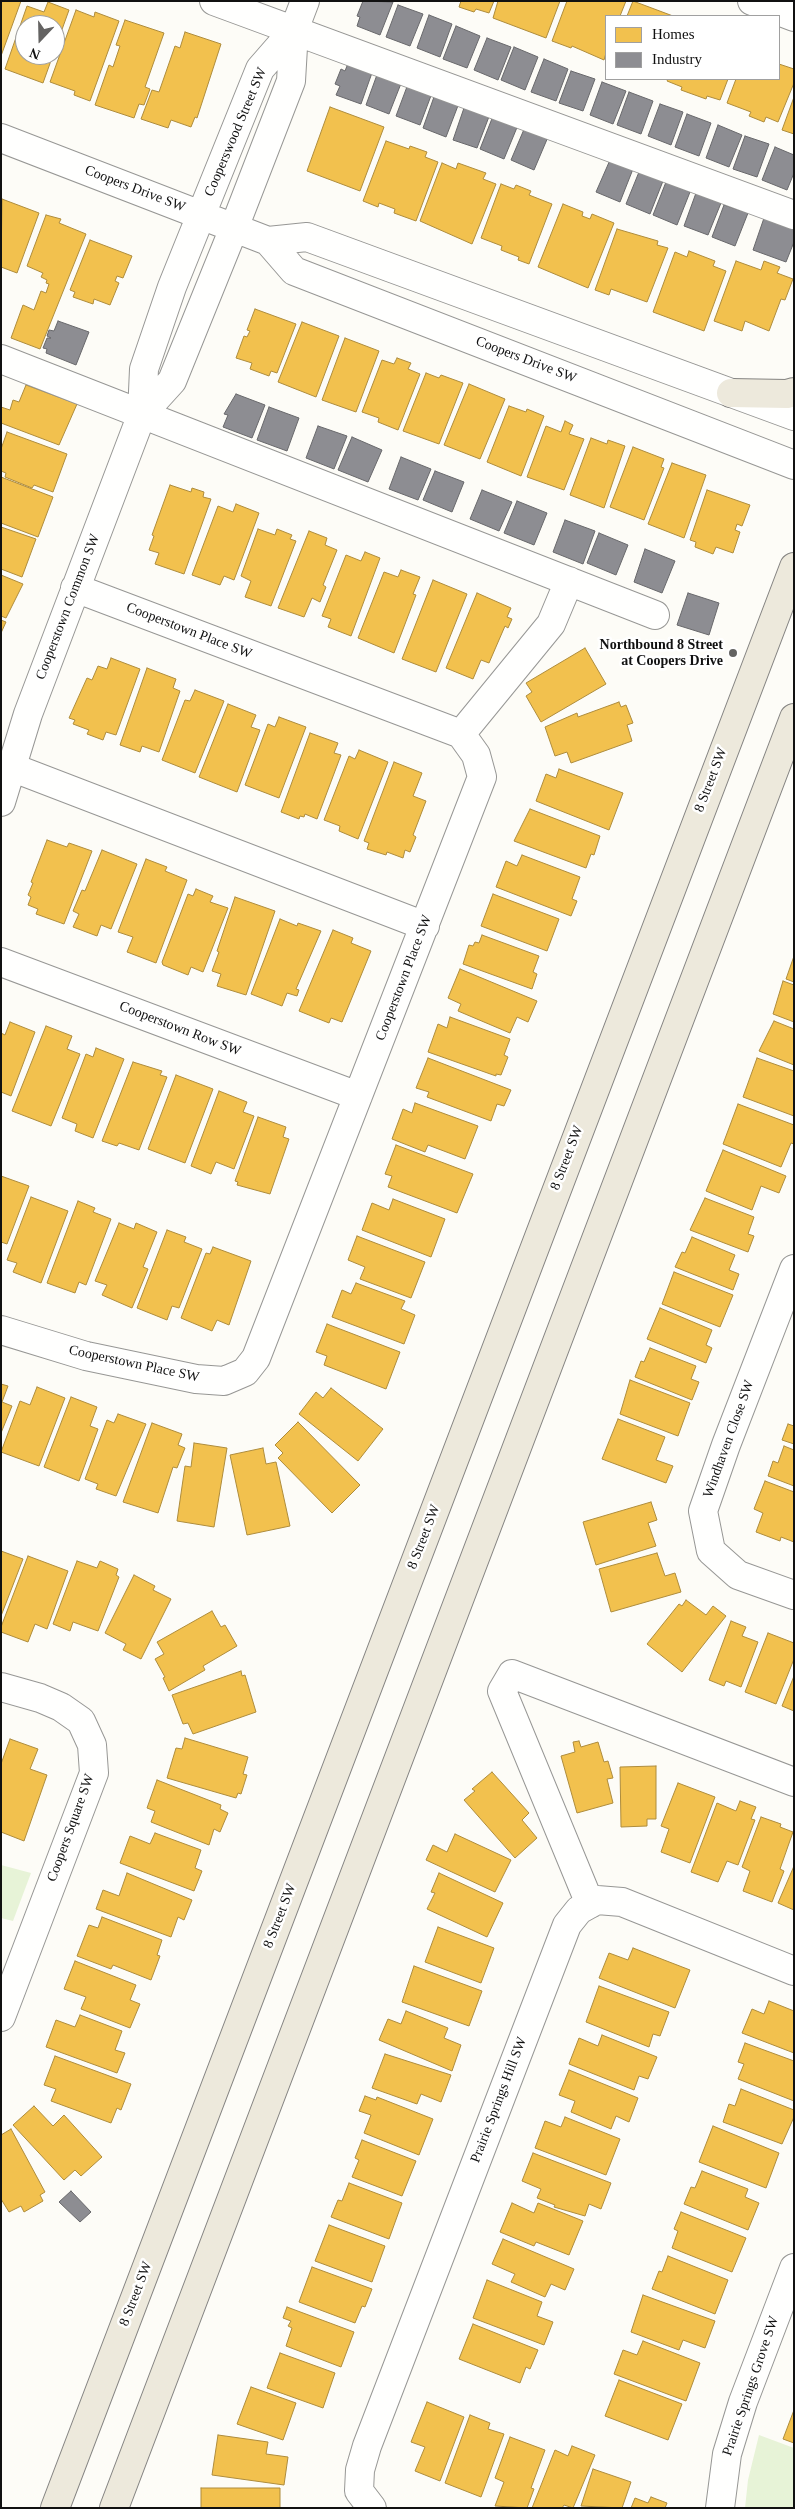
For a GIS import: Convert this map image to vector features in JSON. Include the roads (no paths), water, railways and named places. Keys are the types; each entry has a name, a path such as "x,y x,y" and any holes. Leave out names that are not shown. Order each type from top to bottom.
{"main road":[{"path":"730,393 787,394 794,392"},
{"name":"8 Street SW","path":"55,2508 794,567"},
{"path":"114,2508 794,718"}],"street":[{"path":"214,1 794,215"},
{"name":"Cooperswood Street SW","path":"234,228 290,82 294,30 305,1"},
{"path":"752,1 794,17"},
{"name":"Cooperswood Street SW","path":"202,215 260,69 294,30"},
{"name":"Coopers Drive SW","path":"1,138 268,241 307,237 794,416"},
{"name":"Cooperstown Common SW","path":"1,802 28,714 142,414 144,369 172,287 202,215"},
{"name":"Cooperstown Common SW","path":"142,414 172,381 234,228"},
{"name":"Coopers Drive SW","path":"268,241 294,271 794,465"},
{"path":"1,359 655,615"},
{"path":"461,734 551,624 569,581"},
{"name":"Cooperstown Place SW","path":"1,1330 86,1356 196,1379 224,1381 245,1372 256,1358 482,776 476,755 461,734 75,588"},
{"path":"11,767 425,926"},
{"name":"Cooperstown Row SW","path":"1,962 358,1096"},
{"name":"Windhaven Close SW","path":"794,1269 726,1445 704,1511 711,1551 738,1575 794,1595"},
{"path":"794,1782 512,1674 502,1691 590,1904 597,1900 622,1902 794,1971"},
{"name":"Coopers Square SW","path":"1,1688 40,1698 61,1707 81,1722 92,1745 94,1773 1,2016"},
{"name":"Prairie Springs Hill SW","path":"372,2508 360,2491 360,2470 367,2446 556,1949 567,1924 579,1910 590,1904"},
{"name":"Prairie Springs Grove SW","path":"720,2508 729,2445 743,2402 794,2268"}],"place":[{"name":"Northbound 8 Street at Coopers Drive","path":"733,653"}]}
